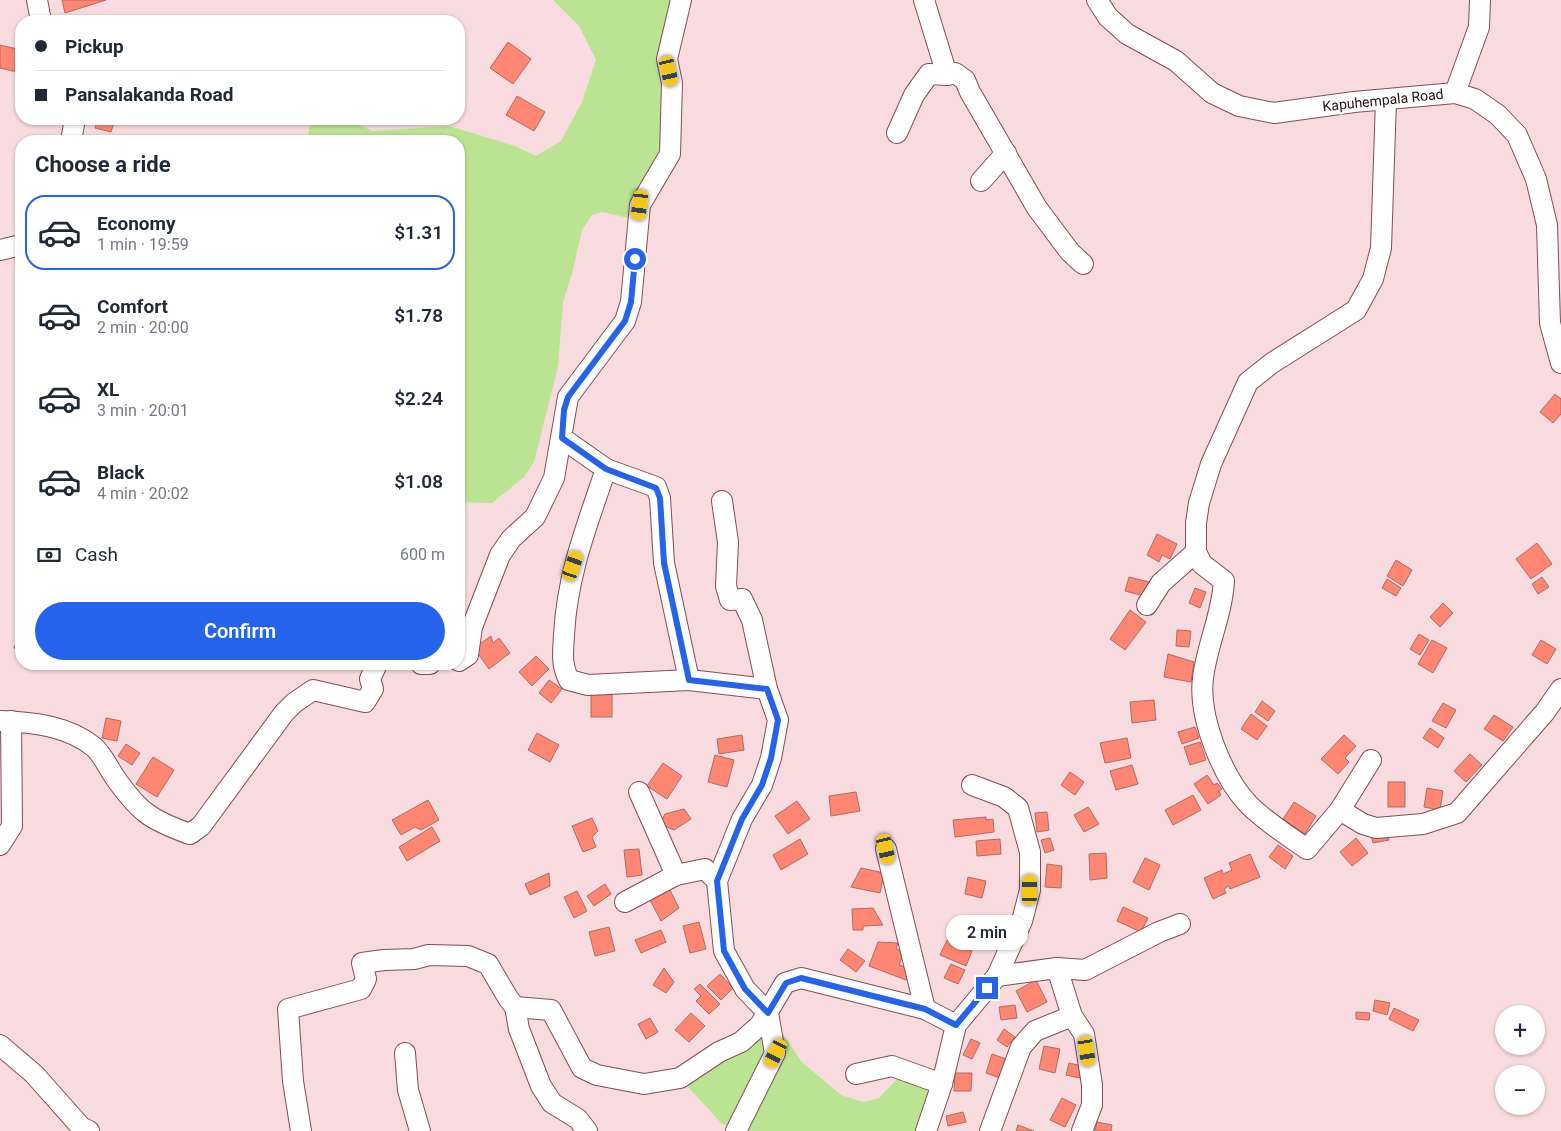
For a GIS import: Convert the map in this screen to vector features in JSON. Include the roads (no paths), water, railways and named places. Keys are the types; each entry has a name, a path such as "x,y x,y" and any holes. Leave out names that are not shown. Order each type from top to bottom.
{"street":[{"path":"37,0 41,15"},
{"path":"465,657 468,655 472,627 500,555 511,539 535,517 554,478 562,438 564,410 568,397 625,321 631,302 640,205 670,154 672,83 667,59 681,0"},
{"path":"924,0 946,75"},
{"name":"Kapuhempala Road","path":"1097,0 1108,17 1127,34 1176,61 1212,93 1239,106 1274,113 1454,93 1475,99 1504,121 1517,135 1536,179 1547,225 1550,323 1561,363"},
{"path":"1454,93 1479,27 1480,0"},
{"path":"897,134 914,95 929,74 946,75 955,73 965,80 970,92 1037,208 1070,252 1083,264"},
{"path":"1371,760 1340,810 1307,848 1263,818 1248,803 1231,780 1213,742 1205,713 1202,690 1206,656 1222,604 1224,581 1202,564 1196,552 1198,510 1209,470 1248,382 1272,362 1356,310 1373,279 1381,248 1386,100"},
{"path":"981,181 1006,154"},
{"path":"0,250 15,246"},
{"path":"562,438 606,469 656,488 660,498 664,563 689,680"},
{"path":"606,469 573,566 565,608 562,668 569,680 588,685 689,680 767,689"},
{"path":"722,501 728,542 726,586 730,600 742,598 752,620 767,689 778,720 771,758 762,785 742,819 717,881 724,951 745,989 768,1013 776,1053 736,1131"},
{"path":"1147,605 1161,583 1196,552"},
{"path":"0,845 12,826 6,721 44,725 76,734 96,749 133,803 162,825 190,834 201,826 272,729 294,703 312,690 365,702 373,689 370,679 374,670"},
{"path":"1340,810 1363,824 1376,828 1422,824 1457,813 1545,712 1561,689"},
{"path":"926,1131 942,1084 956,1025 997,976 1022,921 1030,890 1030,852 1018,808 1004,797 972,785"},
{"path":"638,792 676,875"},
{"path":"886,849 925,1009"},
{"path":"625,902 676,875 706,869 717,881"},
{"path":"997,976 1057,968 1085,970 1159,932 1180,924"},
{"path":"301,1131 293,1081 288,1009 361,989 366,979 362,963 384,960 414,960 429,955 468,956 488,964 515,1007 519,1029 541,1086 552,1103 578,1119 587,1131"},
{"path":"1057,968 1072,1016 1084,1034 1092,1085 1092,1105 1082,1131"},
{"path":"515,1007 551,1010 582,1068 597,1075 644,1084 680,1078 752,1034 768,1013 786,983 801,978 925,1009 956,1025"},
{"path":"990,1131 1021,1047 1035,1031 1072,1016"},
{"path":"0,1045 34,1074 81,1127 89,1131"},
{"path":"405,1052 408,1090 420,1131"},
{"path":"856,1074 892,1066 942,1084"}]}
